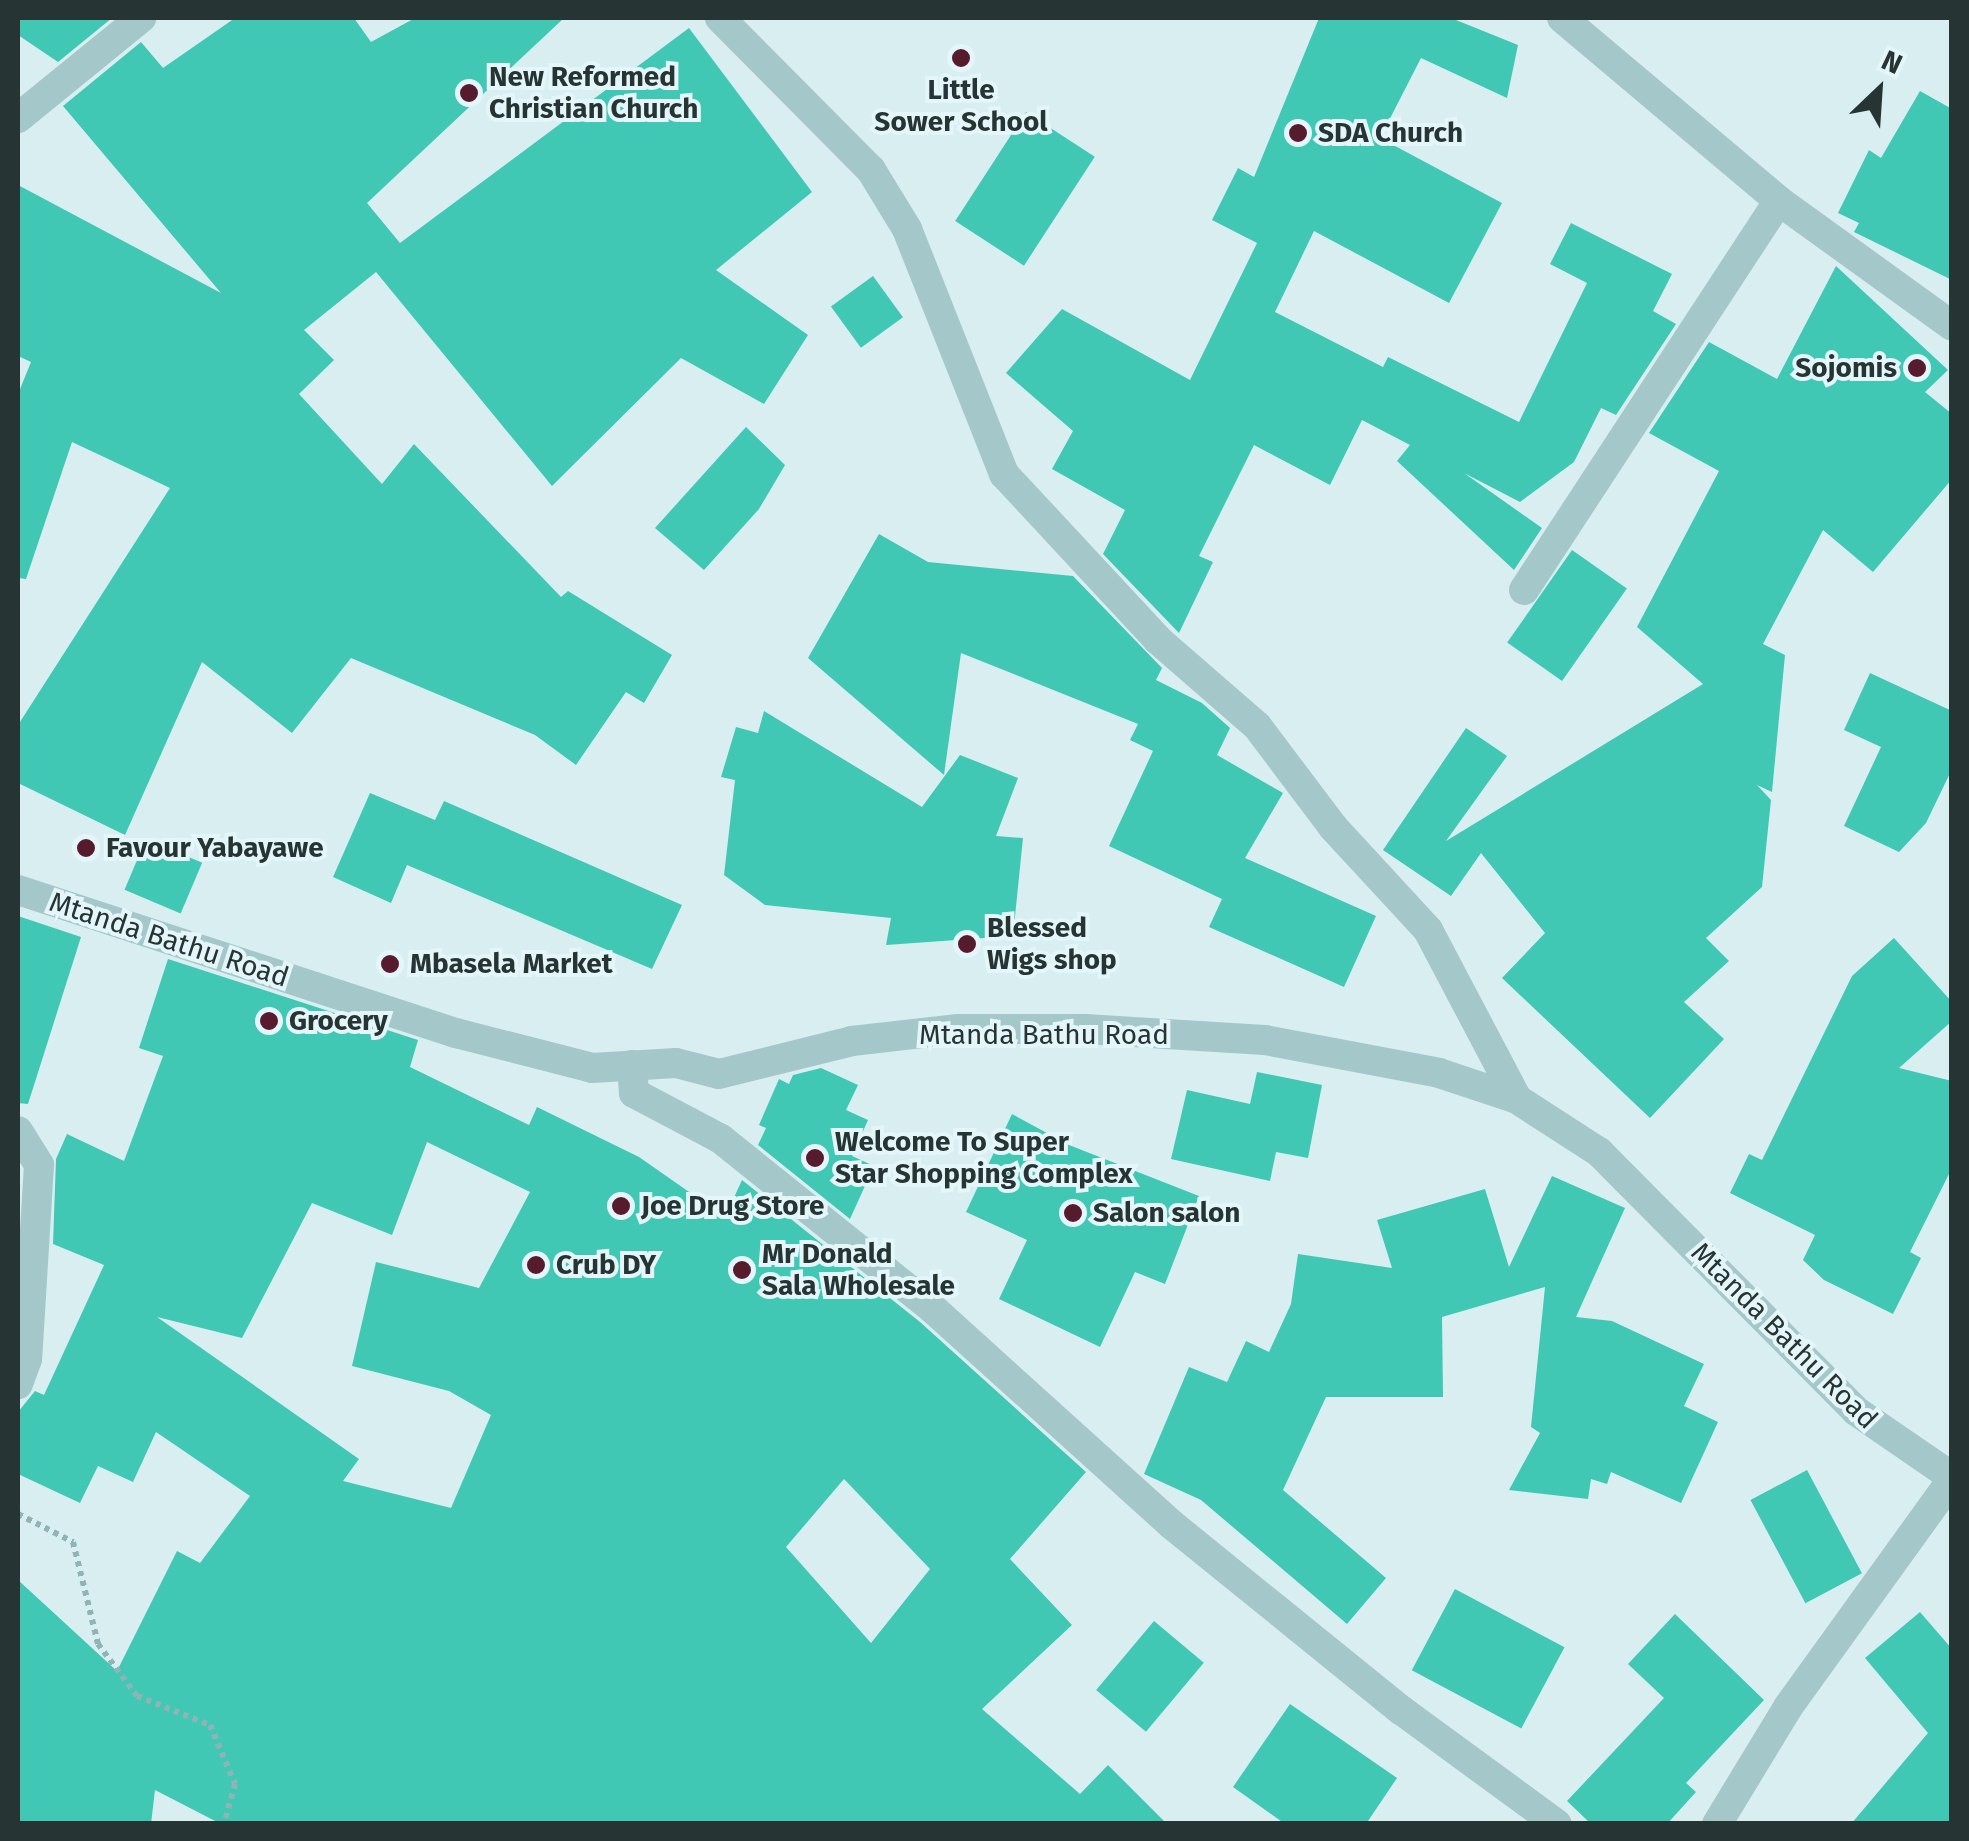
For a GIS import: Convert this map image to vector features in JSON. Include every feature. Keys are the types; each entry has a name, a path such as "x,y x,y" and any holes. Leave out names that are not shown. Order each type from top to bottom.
{"street":[{"path":"18,118 141,18"},
{"path":"720,18 872,170 907,229 1004,474 1158,640 1257,726 1333,827 1428,930 1517,1099"},
{"path":"1562,18 1779,200 1952,326"},
{"path":"1524,590 1779,200"},
{"name":"Mtanda Bathu Road","path":"18,890 533,1055 592,1068 676,1063 719,1074 852,1040 958,1029 1085,1029 1266,1040 1438,1073 1517,1099 1598,1152 1856,1411 1952,1478"},
{"path":"632,1064 634,1093 721,1139 932,1308 1171,1524 1401,1710 1557,1824"},
{"path":"18,1132 39,1165 27,1360 18,1384"},
{"path":"1717,1824 1788,1707 1952,1478"}],"path":[{"path":"18,1514 73,1542 98,1644 136,1696 210,1725 235,1784 224,1824"}],"building":[{"path":"18,18 112,18 58,62 18,35"},
{"path":"235,18 354,18 371,42 415,18 564,18 367,203 400,243 689,28 812,192 716,270 808,335 764,404 681,358 552,486 376,272 304,330 334,360 299,394 382,484 414,444 561,597 568,591 672,655 644,703 626,692 576,765 535,735 351,658 292,733 202,662 125,835 18,783 18,725 170,488 72,442 26,579 18,578 18,394 31,362 18,356 18,185 221,293 63,106 141,42 163,68"},
{"path":"1319,18 1451,18 1518,45 1507,98 1421,58 1380,138 1502,203 1449,303 1314,231 1275,312 1383,367 1388,357 1519,422 1587,283 1550,264 1571,223 1672,274 1653,311 1676,324 1616,415 1601,408 1574,462 1520,502 1464,473 1542,528 1514,570 1397,461 1410,445 1362,420 1330,485 1254,445 1199,556 1213,562 1179,633 1103,554 1125,510 1052,469 1073,431 1006,373 1062,309 1190,380 1257,243 1212,220 1238,168 1254,177"},
{"path":"1920,91 1952,109 1952,280 1854,232 1859,223 1838,213 1869,150 1881,158"},
{"path":"1026,112 1095,157 1024,266 955,221"},
{"path":"1836,266 1948,370 1925,392 1952,414 1952,479 1873,572 1823,530 1763,644 1785,655 1772,792 1757,785 1771,800 1762,887 1706,938 1729,961 1684,1002 1724,1039 1650,1118 1502,978 1545,933 1481,853 1451,896 1383,850 1466,728 1507,756 1446,841 1703,684 1637,627 1719,471 1649,433 1709,342 1777,379"},
{"path":"873,276 903,317 861,348 831,307"},
{"path":"746,427 785,465 759,509 704,570 655,528"},
{"path":"879,534 928,562 1073,576 1162,668 1156,680 1202,703 1230,728 1217,755 1283,793 1245,858 1376,916 1344,987 1209,927 1222,899 1109,846 1153,751 1130,740 1138,724 961,653 944,775 808,658"},
{"path":"1572,550 1627,588 1562,681 1507,643"},
{"path":"1870,673 1952,711 1952,769 1926,823 1899,852 1844,826 1881,747 1844,730"},
{"path":"764,711 922,807 960,755 1018,778 996,836 1023,838 1013,936 886,945 891,918 765,905 724,875 735,780 721,777 736,727 758,733"},
{"path":"370,793 435,820 444,801 682,905 652,969 407,865 391,903 333,877"},
{"path":"146,839 202,863 181,913 125,890"},
{"path":"18,916 81,937 28,1104 18,1103"},
{"path":"1894,938 1952,1002 1952,1021 1899,1068 1952,1081 1952,1168 1910,1252 1921,1258 1893,1314 1824,1280 1803,1260 1815,1235 1730,1193 1749,1154 1762,1160 1852,976"},
{"path":"168,959 418,1040 410,1067 529,1125 537,1107 639,1157 725,1217 742,1180 920,1322 1086,1472 1010,1559 1072,1625 982,1709 1080,1794 1108,1765 1167,1824 221,1824 155,1790 151,1824 18,1824 18,1580 117,1671 177,1551 200,1563 250,1496 156,1432 133,1482 98,1466 80,1503 18,1474 18,1412 35,1391 44,1395 104,1265 53,1244 56,1159 67,1134 124,1161 163,1056 139,1048","holes":["427,1142 530,1192 479,1288 376,1262 352,1366 449,1391 491,1415 451,1508 343,1481 359,1459 157,1317 242,1338 312,1203 392,1235","844,1479 930,1569 871,1643 786,1547"]},
{"path":"821,1068 858,1085 846,1110 868,1120 852,1156 874,1166 850,1219 758,1145 766,1128 759,1125 779,1079 789,1084 793,1075"},
{"path":"1257,1072 1322,1085 1308,1158 1276,1152 1270,1181 1171,1159 1187,1090 1250,1104"},
{"path":"1012,1114 1069,1145 1199,1196 1165,1284 1135,1272 1100,1347 999,1299 1027,1240 966,1212"},
{"path":"1552,1176 1625,1208 1576,1317 1612,1321 1704,1364 1684,1406 1718,1422 1681,1503 1611,1472 1607,1484 1591,1479 1588,1499 1509,1490 1540,1433 1531,1427 1545,1287 1442,1317 1443,1397 1326,1397 1283,1490 1386,1578 1347,1624 1201,1500 1144,1474 1189,1367 1227,1382 1246,1341 1269,1352 1291,1304 1298,1254 1392,1268 1377,1220 1485,1189 1509,1267"},
{"path":"1807,1470 1862,1573 1805,1603 1750,1500"},
{"path":"1455,1589 1564,1647 1521,1728 1412,1670"},
{"path":"1920,1612 1952,1649 1952,1824 1851,1824 1928,1733 1865,1658"},
{"path":"1675,1614 1764,1700 1686,1783 1696,1792 1667,1824 1591,1824 1567,1801 1664,1698 1628,1664"},
{"path":"1154,1621 1204,1663 1146,1732 1096,1690"},
{"path":"1290,1704 1397,1778 1366,1824 1285,1824 1233,1787"}],"place":[{"name":"Little Sower School","path":"961,58"},
{"name":"New Reformed Christian Church","path":"469,93"},
{"name":"SDA Church","path":"1298,133"},
{"name":"Sojomis","path":"1917,368"},
{"name":"Favour Yabayawe","path":"86,848"},
{"name":"Blessed Wigs shop","path":"967,944"},
{"name":"Mbasela Market","path":"390,964"},
{"name":"Grocery","path":"269,1021"},
{"name":"Welcome To Super Star Shopping Complex","path":"815,1158"},
{"name":"Joe Drug Store","path":"621,1206"},
{"name":"Salon salon","path":"1073,1213"},
{"name":"Crub DY","path":"536,1265"},
{"name":"Mr Donald Sala Wholesale","path":"742,1270"}]}
